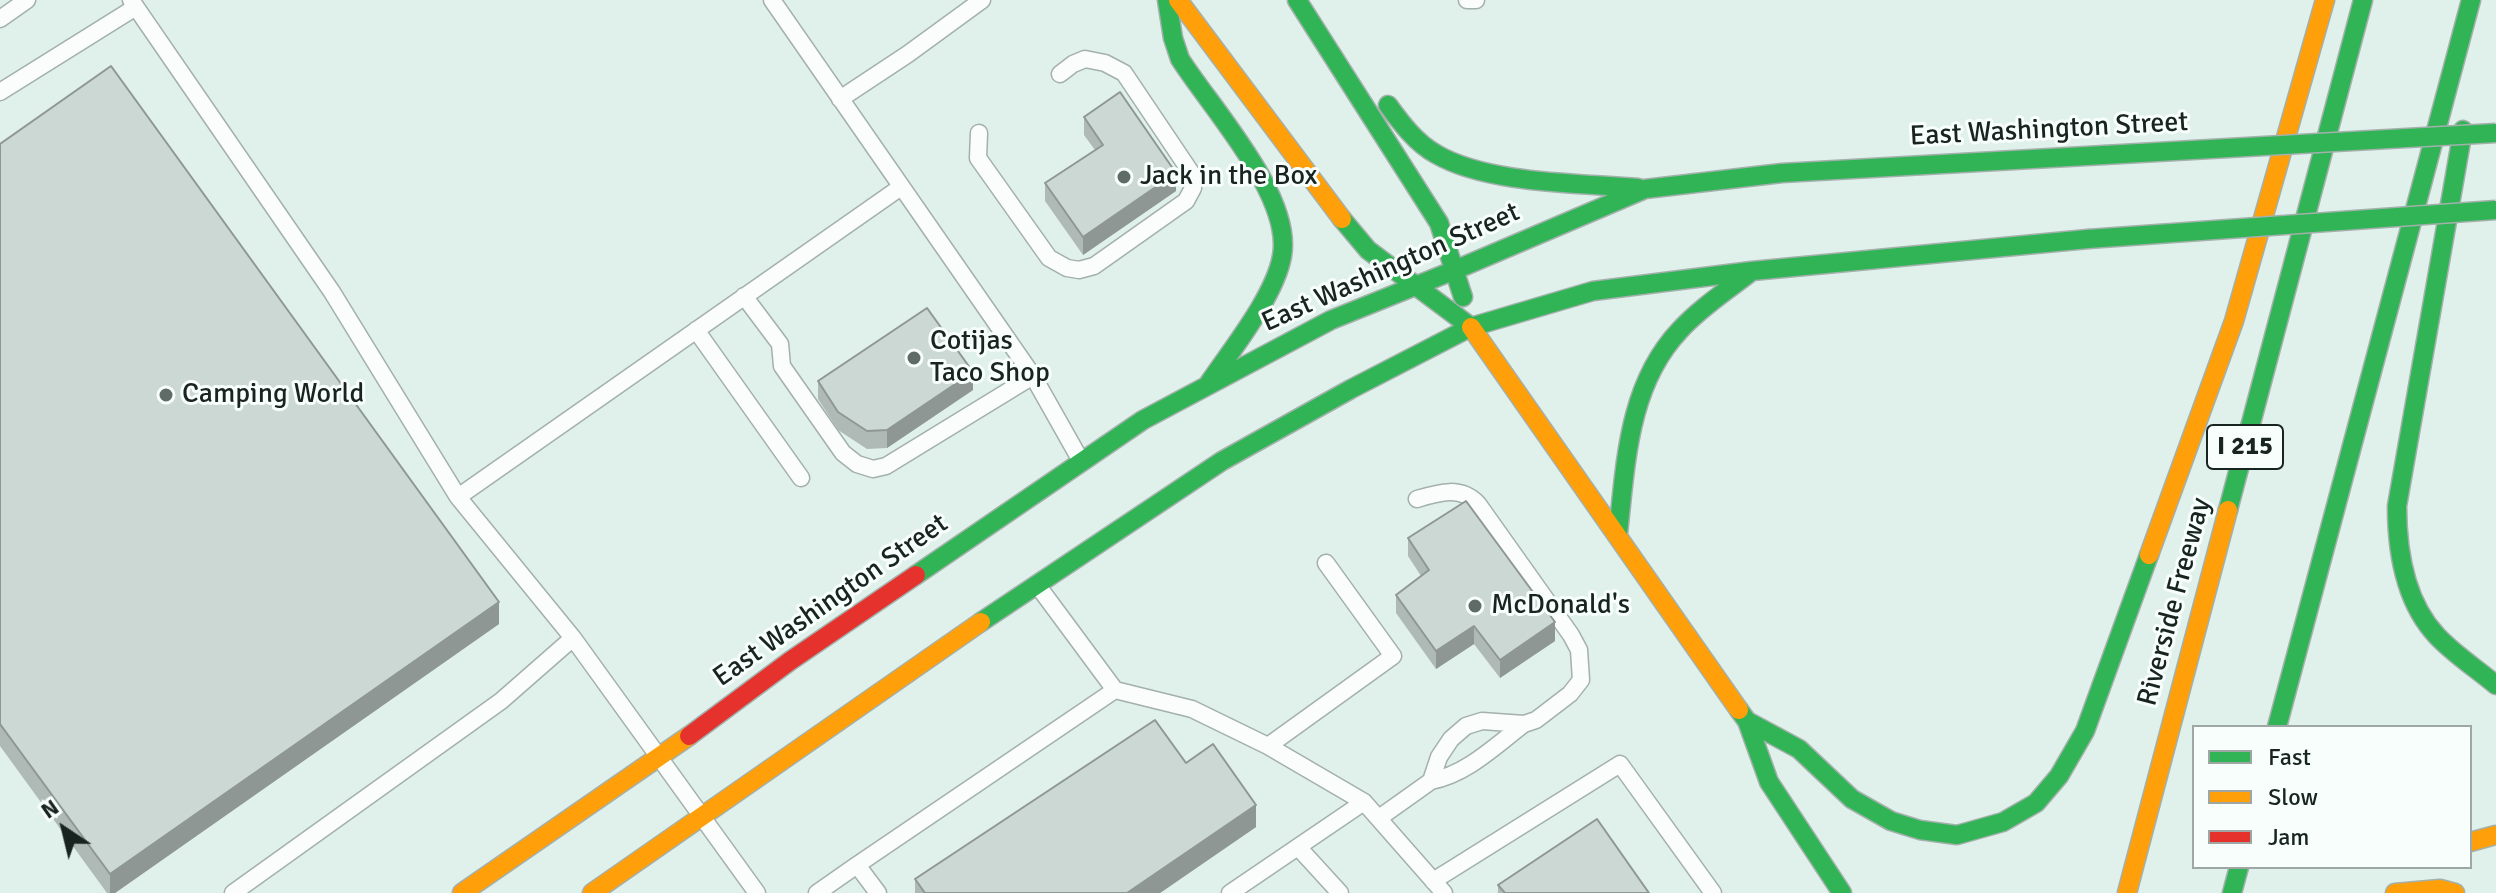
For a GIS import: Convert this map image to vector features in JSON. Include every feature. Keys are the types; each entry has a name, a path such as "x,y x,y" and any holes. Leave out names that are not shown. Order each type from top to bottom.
{"main road":[{"path":"1167,0 1178,56 1272,195 1284,232 1282,255 1273,279 1209,383"},
{"path":"1178,0 1368,250 1471,327 1747,721 1769,782 1842,893"},
{"path":"1297,0 1439,223 1471,327"},
{"path":"1747,721 1799,749 1852,799 1891,821 1920,830 1957,835 2003,822 2036,803 2059,776 2085,731 2234,321 2325,0"},
{"name":"Riverside Freeway","path":"2127,893 2363,0"},
{"path":"2278,725 2471,0"},
{"path":"2477,46 2485,0"},
{"path":"1325,41 1373,84 1402,124 1438,156 1490,173 1645,189"},
{"path":"2467,107 2397,506 2396,536 2401,564 2415,601 2435,635 2496,685"},
{"name":"East Washington Street","path":"462,893 660,757 790,661 1143,420 1331,320 1645,189 1782,173 2496,133"},
{"path":"592,893 1037,584 1222,461 1471,327 1593,291 1752,271 2088,239 2496,210"},
{"path":"1618,533 1636,403 1652,366 1674,336 1752,271"},
{"path":"2472,841 2496,835"},
{"path":"2232,893 2238,869"},
{"path":"2378,893 2404,876"},
{"path":"2395,893 2440,889 2455,893"}],"lane":[{"path":"0,19 27,0"},
{"path":"772,0 1033,376 1082,462"},
{"path":"840,99 982,0"},
{"path":"1467,0 1476,0"},
{"path":"0,92 134,4 332,292 458,497 573,638 757,893"},
{"path":"979,133 978,158 1049,258 1067,268 1079,270 1094,266 1186,201 1193,188 1192,174 1124,73 1105,63 1085,59 1060,74"},
{"path":"458,497 901,187"},
{"path":"744,296 780,344 782,366 843,453 857,464 873,469 886,466 1033,376"},
{"path":"696,330 801,478"},
{"path":"1379,818 1431,781 1451,777 1524,724 1555,707 1581,680 1579,650 1571,635 1469,494 1438,493 1417,499"},
{"path":"1268,746 1393,656 1326,563"},
{"path":"1037,584 1115,690 1192,709 1268,746 1364,802 1439,887 1620,764 1713,893"},
{"path":"233,893 501,701 573,638"},
{"path":"817,893 1115,690"},
{"path":"1431,781 1439,757 1451,739 1466,726 1482,721 1524,724"},
{"path":"1230,893 1364,802"},
{"path":"1298,847 1340,893"},
{"path":"857,865 878,893"}],"building":[{"name":"Camping World","path":"111,66 499,602 110,874 0,724 0,144"},
{"name":"Jack in the Box","path":"1120,92 1176,173 1083,237 1045,183 1103,145 1084,117"},
{"name":"Cotijas Taco Shop","path":"927,308 973,372 887,430 867,431 838,412 818,381"},
{"path":"1466,501 1555,622 1500,660 1474,626 1436,651 1396,595 1429,570 1408,538"},
{"path":"1155,720 1186,763 1213,744 1256,805 1127,893 925,893 915,879"},
{"path":"1597,819 1649,893 1505,893 1498,885"}],"traffic: fast":[{"path":"1167,0 1180,59 1263,180 1282,232 1282,256 1271,288 1252,322 1209,383"},
{"path":"1297,0 1439,223 1463,297"},
{"path":"2228,510 2363,0"},
{"path":"2278,725 2471,0"},
{"path":"1388,105 1422,144 1457,164 1507,177 1638,188"},
{"path":"2463,130 2397,506 2397,523 2405,576 2426,623 2451,649 2496,685"},
{"path":"2104,155 2496,133"},
{"path":"1455,270 1645,189 1782,173 2104,155"},
{"path":"2088,239 2496,210"},
{"path":"1342,219 1368,250 1471,327"},
{"path":"1471,327 1593,291 1752,271 2088,239"},
{"path":"1618,533 1632,426 1650,375 1680,330 1752,271"},
{"path":"916,575 1143,420 1331,320 1445,274"},
{"path":"981,622 1222,461 1471,327"},
{"path":"1747,721 1799,749 1852,799 1891,821 1920,830 1957,835 2003,822 2036,803 2059,776 2085,731 2149,555"},
{"path":"1739,710 1747,721 1769,782 1842,893"},
{"path":"2232,893 2238,869"}],"traffic: slow":[{"path":"1178,0 1342,219"},
{"path":"2149,555 2234,321 2325,0"},
{"path":"1471,327 1739,710"},
{"path":"2127,893 2228,510"},
{"path":"592,893 981,622"},
{"path":"462,893 689,736"},
{"path":"2472,841 2496,835"},
{"path":"2395,893 2440,889 2455,893"}],"traffic: jam":[{"path":"689,736 790,661 916,575"}],"place":[{"name":"Jack in the Box","path":"1124,177"},
{"name":"Cotijas Taco Shop","path":"914,358"},
{"name":"Camping World","path":"166,395"},
{"name":"McDonald's","path":"1475,606"}]}
